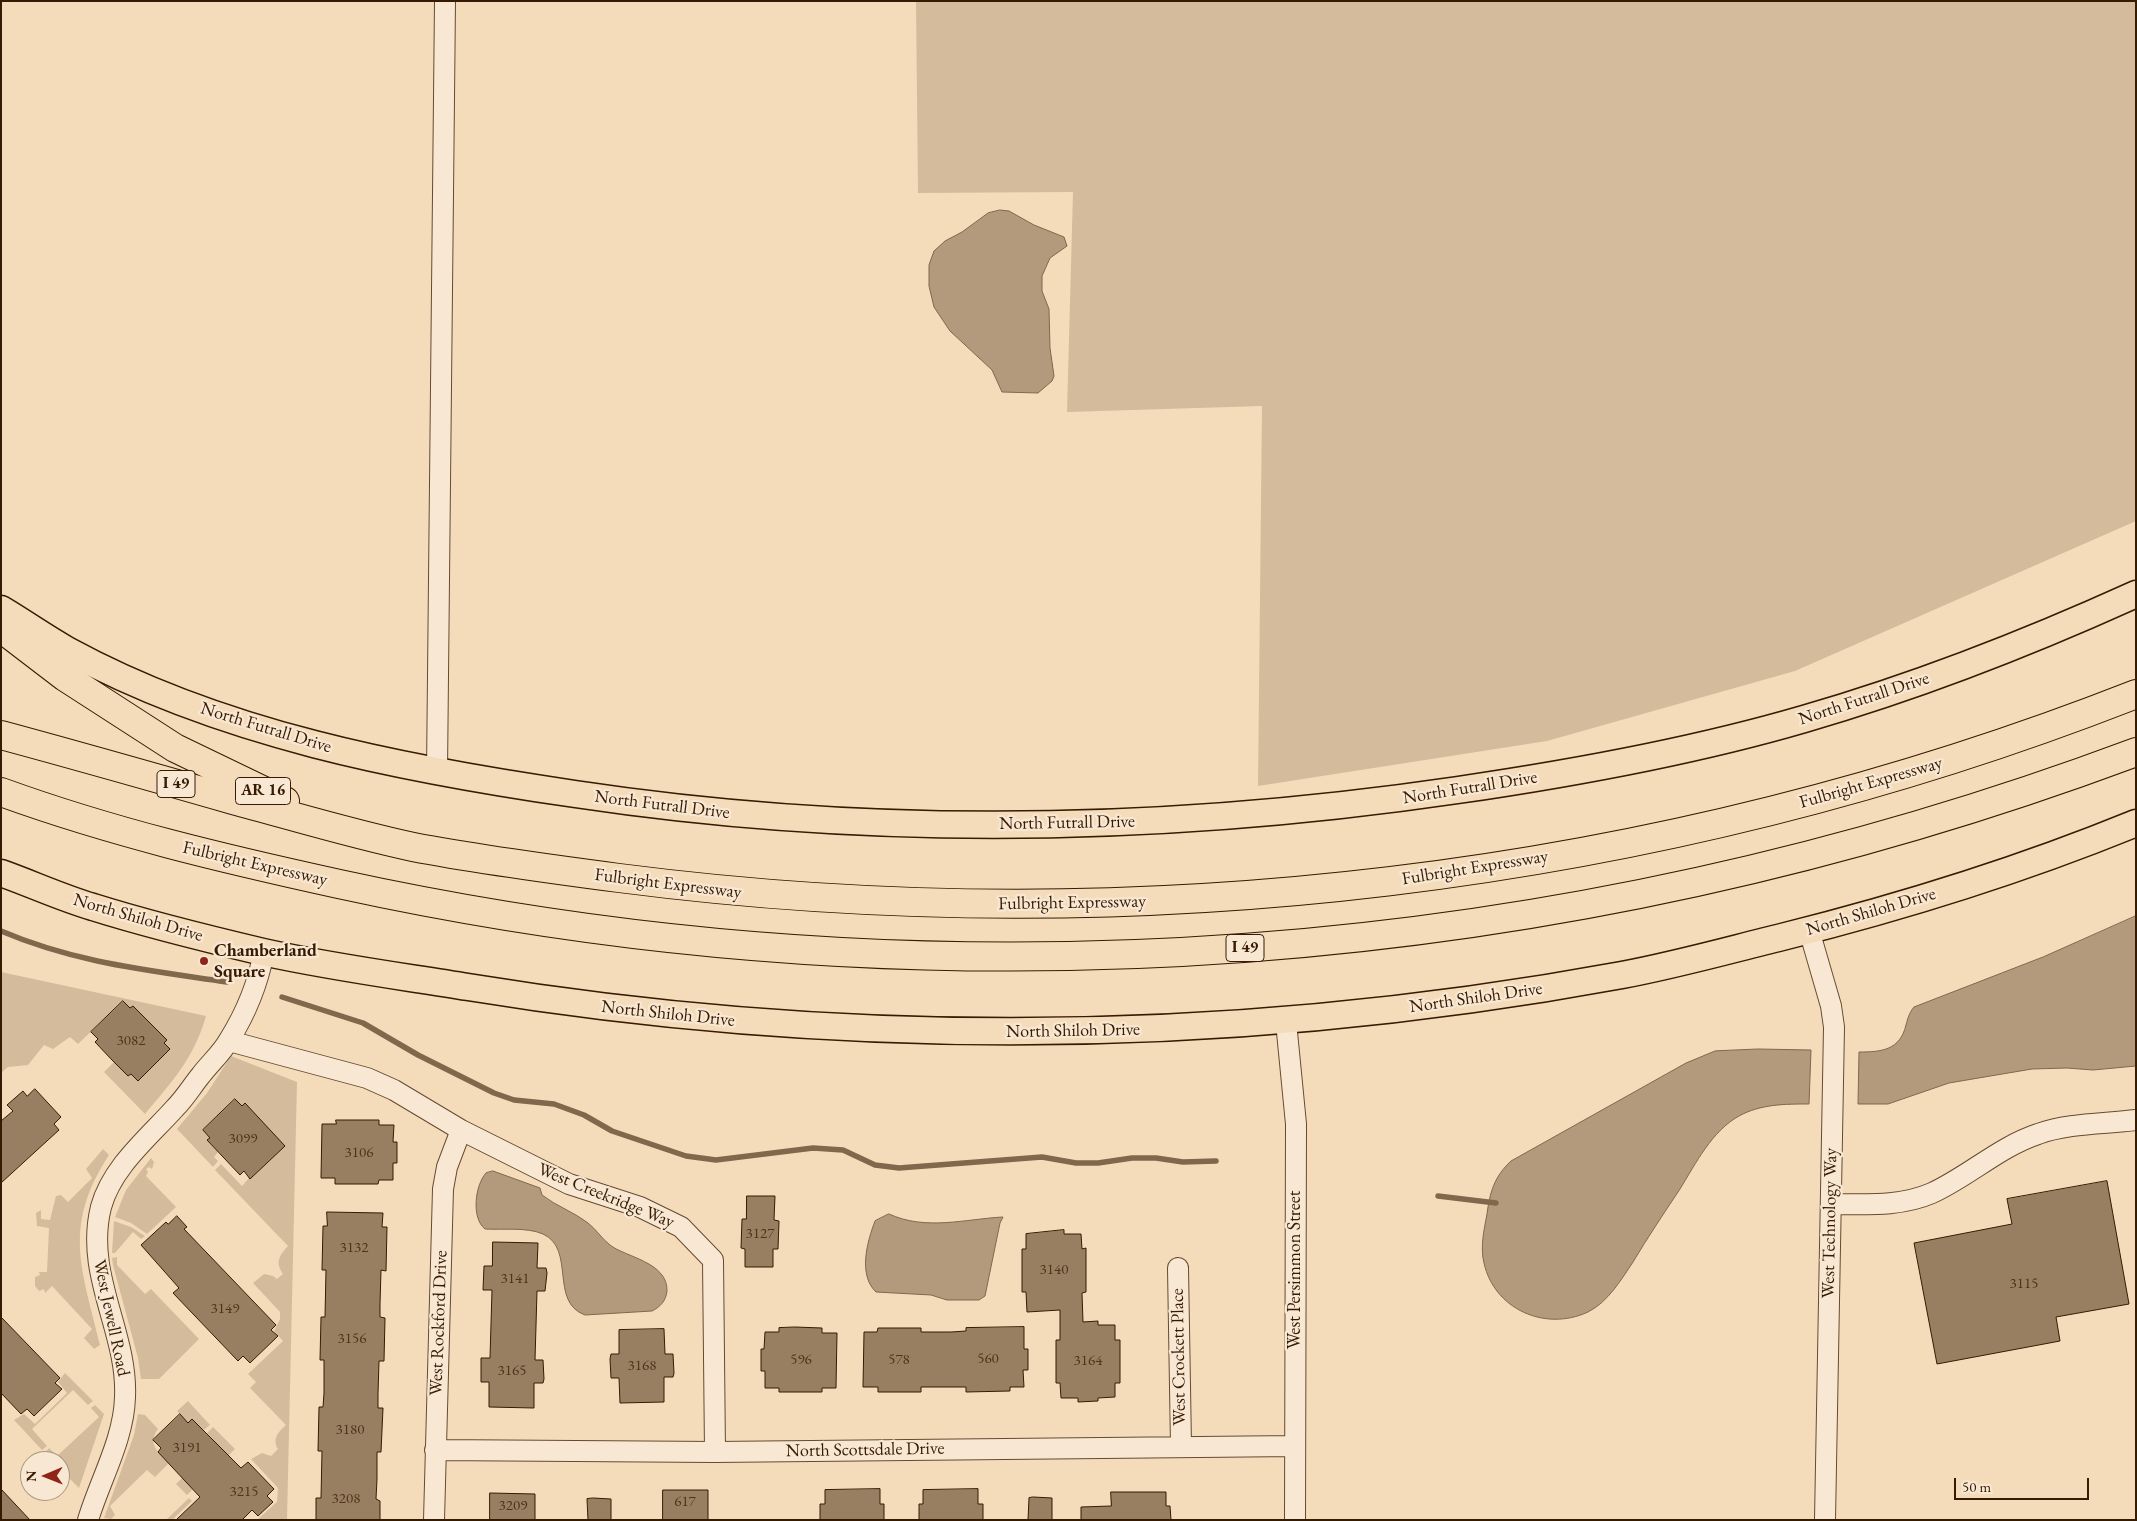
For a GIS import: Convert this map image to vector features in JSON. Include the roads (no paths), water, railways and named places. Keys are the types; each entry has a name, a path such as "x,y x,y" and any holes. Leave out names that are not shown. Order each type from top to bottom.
{"highway":[{"name":"AR 16","path":"1,628 65,677 175,748 352,833"},
{"name":"Fulbright Expressway","path":"1,735 352,833 418,848 539,868 683,887 778,896 886,902 1100,904 1208,898 1393,880 1507,865 1701,828 1820,799 1903,774 2032,733 2136,694"},
{"name":"Fulbright Expressway","path":"4,794 128,832 247,864 414,900 539,922 776,949 955,956 1082,956 1194,952 1321,942 1504,919 1621,899 1832,850 1920,825 2136,752"}],"main road":[{"name":"North Futrall Drive","path":"1,608 66,649 126,678 209,711 278,734 345,752 437,771 625,801 712,812 842,821 997,825 1175,820 1282,812 1392,800 1533,779 1718,742 1802,719 1927,680 2038,638 2136,594"},
{"name":"North Shiloh Drive","path":"1,873 93,907 264,952 501,992 636,1012 764,1023 977,1032 1092,1031 1286,1022 1475,999 1627,974 1887,909 1991,876 2136,823"}],"street":[{"path":"437,771 445,1"},
{"name":"West Technology Way","path":"1809,930 1831,1006 1834,1027 1825,1520"},
{"name":"West Jewell Road","path":"88,1520 120,1428 125,1397 123,1367 97,1263 97,1236 101,1207 110,1185 122,1166 178,1106 229,1041 258,979 264,952"},
{"name":"West Persimmon Street","path":"1286,1022 1296,1124 1295,1520"},
{"name":"West Creekridge Way","path":"229,1041 367,1078 394,1090 461,1130 569,1184 640,1207 682,1227 713,1260 715,1452"},
{"path":"1831,1204 1887,1204 1910,1200 1932,1193 2012,1144 2038,1134 2060,1128 2136,1120"},
{"name":"West Rockford Drive","path":"434,1520 443,1189 447,1167 461,1130"},
{"name":"West Crockett Place","path":"1178,1268 1181,1446"},
{"name":"North Scottsdale Drive","path":"435,1450 715,1452 1295,1446"}],"waterway":[{"path":"1,931 29,942 84,958 140,969 227,982"},
{"path":"282,997 363,1023 418,1055 494,1093 514,1100 554,1104 584,1115 612,1131 686,1156 716,1160 813,1148 843,1150 875,1165 899,1168 1042,1157 1076,1163 1098,1163 1132,1158 1156,1158 1183,1162 1216,1161"},
{"path":"1438,1196 1496,1203"}],"place":[{"name":"Chamberland Square","path":"204,961"}]}
